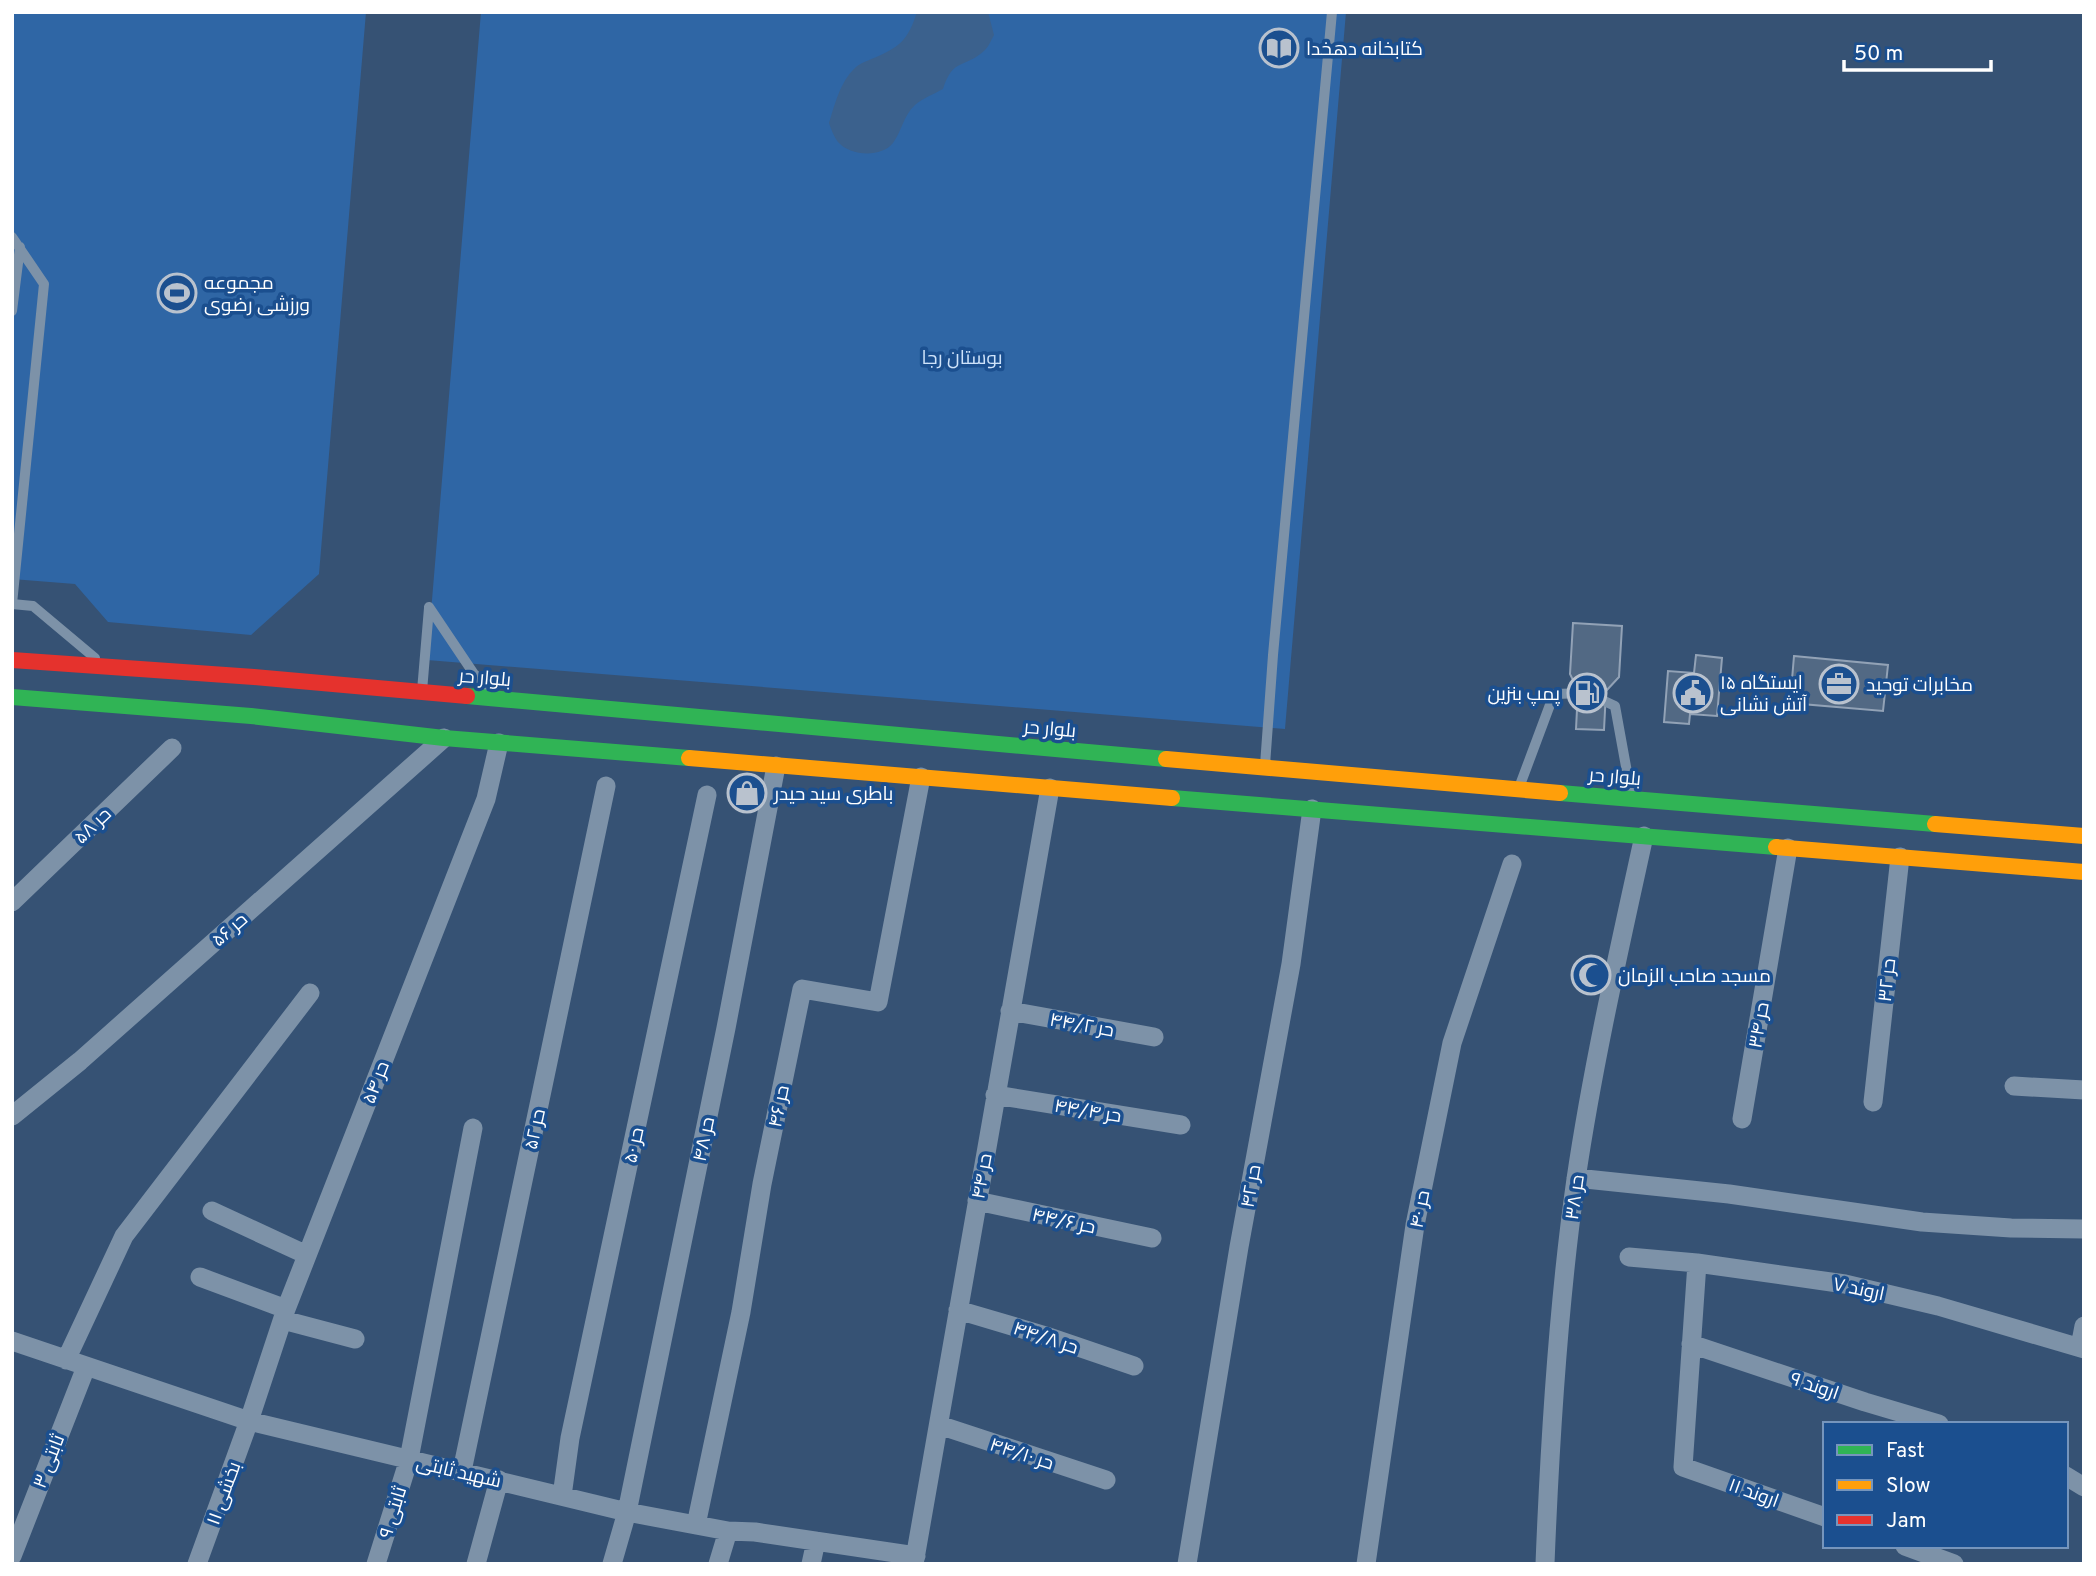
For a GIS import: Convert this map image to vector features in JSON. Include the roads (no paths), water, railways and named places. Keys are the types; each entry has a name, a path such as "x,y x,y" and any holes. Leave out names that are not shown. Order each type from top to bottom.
{"main road":[{"name":"بلوار حر","path":"12,660 107,667 444,738 2084,872"},
{"name":"بلوار حر","path":"12,696 253,697 422,692 1265,768 2084,836"}],"street":[{"name":"حر ۵۶","path":"12,1116 80,1061 444,738"},
{"name":"حر ۵۴","path":"249,1422 284,1315 486,799 499,743"},
{"name":"حر ۵۸","path":"12,902 172,748"},
{"name":"حر ۴۸","path":"612,1564 627,1512 726,1028 776,766"},
{"name":"حر ۴۶","path":"696,1525 741,1312 762,1184 802,989 878,1002 921,777"},
{"name":"حر ۵۲","path":"463,1471 606,786"},
{"name":"حر ۴۴","path":"915,1560 1050,788"},
{"name":"حر ۵۰","path":"562,1496 570,1437 707,795"},
{"name":"حر ۴۲","path":"1187,1564 1239,1247 1291,964 1312,809"},
{"name":"حر ۳۸","path":"1545,1564 1549,1479 1576,1178 1610,988 1644,836"},
{"name":"حر ۳۴","path":"1742,1119 1788,848"},
{"name":"حر ۳۲","path":"1873,1102 1900,857"},
{"name":"حر ۴۰","path":"1366,1564 1415,1225 1452,1043 1512,864"},
{"path":"66,1360 124,1236 310,993"},
{"name":"حر ۴۴/۲","path":"1010,1011 1154,1037"},
{"path":"2014,1086 2084,1090"},
{"name":"حر ۴۴/۴","path":"995,1094 1181,1125"},
{"name":"ثابتی ۹","path":"376,1564 409,1460 473,1128"},
{"path":"1576,1178 1728,1194 1922,1222 2011,1228 2084,1229"},
{"name":"حر ۴۴/۶","path":"977,1201 1152,1238"},
{"path":"212,1211 307,1255"},
{"name":"اروند ۷","path":"1629,1257 1697,1263 1845,1284 1938,1306 2082,1348"},
{"path":"1692,1344 1697,1263"},
{"path":"200,1277 284,1315 355,1339"},
{"name":"حر ۴۴/۸","path":"958,1310 1134,1366"},
{"path":"2082,1348 2084,1326"},
{"name":"شهید ثابتی","path":"12,1341 249,1422 627,1512 728,1531 816,1541 915,1560"},
{"name":"اروند ۹","path":"1692,1344 1932,1422"},
{"name":"اروند ۱۱","path":"1692,1344 1683,1467 1823,1516"},
{"name":"ثابتی ۳","path":"12,1556 86,1367"},
{"name":"بخشی ۱۱","path":"197,1564 249,1422"},
{"name":"حر ۴۴/۱۰","path":"939,1425 1106,1480"},
{"path":"2068,1477 2084,1487"},
{"path":"476,1564 499,1480"},
{"path":"718,1564 728,1531"},
{"path":"811,1564 816,1541"},
{"path":"1910,1548 1954,1564"}],"lane":[{"path":"1265,768 1277,607 1332,12"},
{"path":"12,237 44,284 17,516 12,604 33,606 107,667"},
{"path":"12,311 20,246"},
{"path":"422,692 429,607 474,674 501,699"},
{"path":"1518,789 1554,694 1587,693 1615,706 1631,798"}],"place":[{"name":"کتابخانه دهخدا","path":"1279,48"},
{"name":"مجموعه ورزشی رضوی","path":"177,293"},
{"name":"مخابرات توحید","path":"1839,684"},
{"name":"پمپ بنزین","path":"1587,693"},
{"name":"ایستگاه ۱۵ آتش نشانی","path":"1693,693"},
{"name":"باطری سید حیدر","path":"747,793"},
{"name":"مسجد صاحب الزمان","path":"1591,975"}],"park label":[{"name":"بوستان رجا","path":"962,357"}]}
